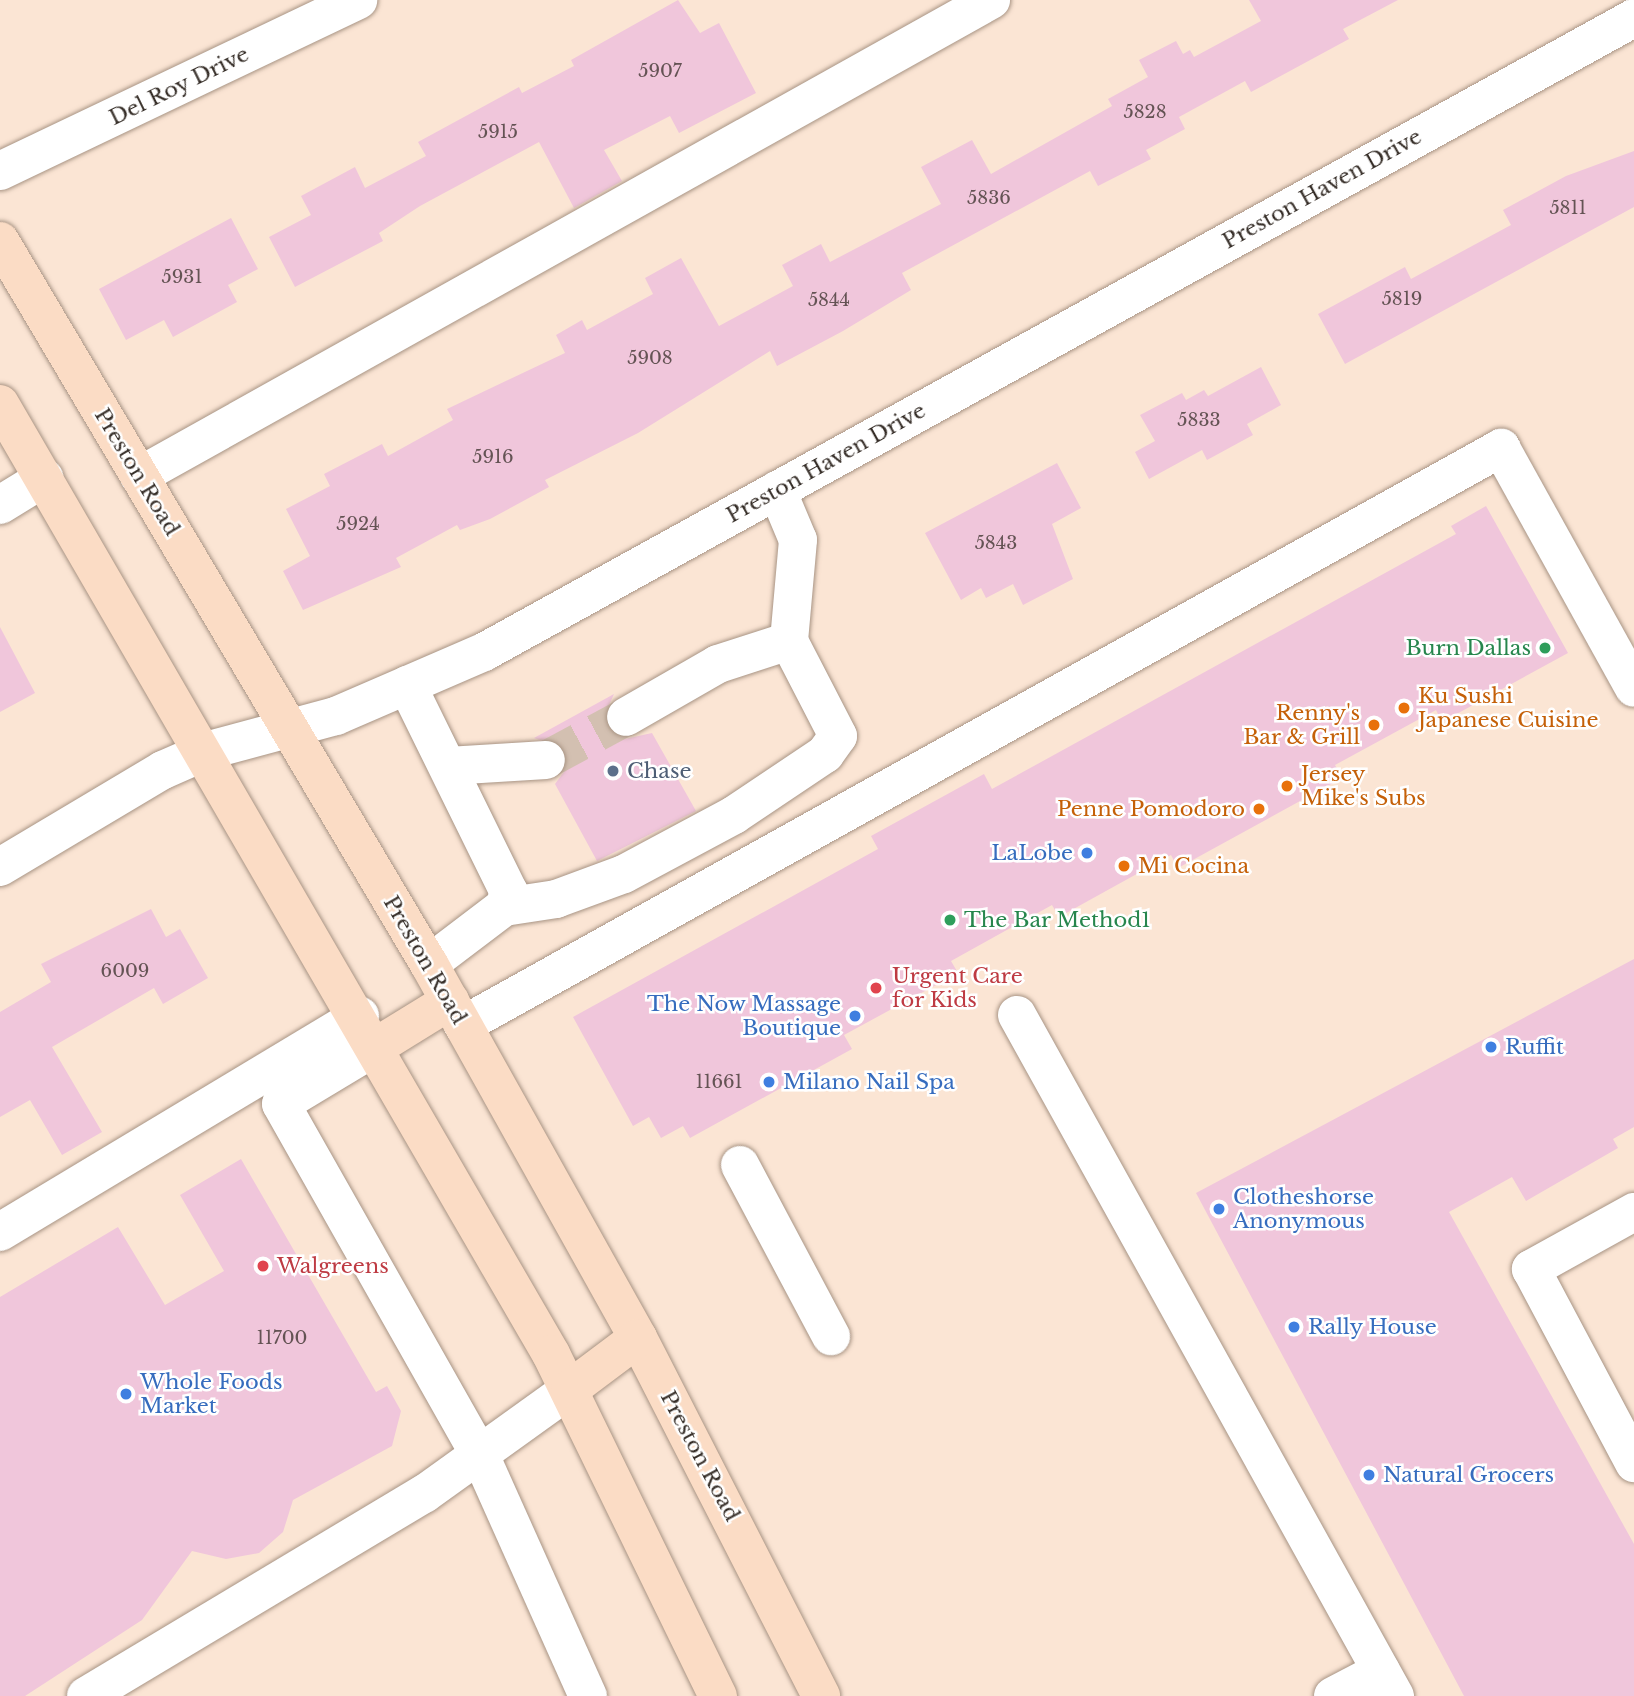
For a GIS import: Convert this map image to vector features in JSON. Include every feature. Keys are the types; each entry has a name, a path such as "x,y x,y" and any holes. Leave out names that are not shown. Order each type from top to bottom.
{"main road":[{"name":"Preston Road","path":"0,241 429,964 638,1338 821,1696"},
{"path":"0,404 206,751 570,1389 718,1696"},
{"path":"368,1031 456,1013"},
{"path":"570,1389 638,1338"}],"street":[{"name":"Del Roy Drive","path":"0,171 358,0"},
{"path":"139,476 991,0"},
{"name":"Preston Haven Drive","path":"0,867 206,751 290,730 484,652 1634,18"},
{"path":"456,1013 1500,447 1634,688"},
{"path":"0,505 44,478"},
{"path":"429,964 505,907 556,900 624,874 734,815 825,754 838,736 832,717 789,641 798,540 777,490"},
{"path":"626,716 718,664 789,641"},
{"path":"407,685 509,892 505,907"},
{"path":"448,766 546,760"},
{"path":"1017,1015 1388,1683 1334,1696"},
{"path":"0,1232 368,1031"},
{"path":"368,1031 281,1104 481,1457 588,1696"},
{"path":"740,1165 831,1336"},
{"path":"1634,1212 1531,1269 1634,1463"},
{"path":"86,1696 481,1457 570,1389"}],"building":[{"path":"678,0 700,33 719,23 756,93 679,133 670,116 604,150 622,181 574,208 539,142 420,206 379,233 383,241 295,287 269,237 311,215 301,196 355,167 365,188 426,156 418,142 519,87 522,93 574,66 571,60"},
{"path":"1249,0 1398,0 1343,29 1349,39 1251,92 1245,81 1179,117 1185,129 1146,150 1151,159 1098,186 1090,171 902,273 911,290 843,331 777,366 770,351 638,433 545,480 549,487 490,519 460,530 457,525 396,558 401,567 303,610 283,571 310,556 286,509 330,486 324,474 382,444 388,456 453,420 447,409 565,353 556,335 582,320 587,330 653,294 645,278 681,258 719,326 793,286 782,265 821,244 830,262 941,204 921,167 972,140 991,174 1112,106 1108,99 1148,77 1139,60 1176,41 1183,54 1190,50 1194,57 1261,21"},
{"path":"1634,151 1634,207 1345,364 1318,314 1405,267 1411,279 1511,225 1503,210 1566,176"},
{"path":"231,218 258,269 228,285 237,302 173,337 164,320 126,340 99,289"},
{"path":"1261,367 1281,405 1247,424 1253,435 1207,460 1202,450 1149,479 1135,452 1155,441 1140,415 1182,393 1186,400 1204,390 1208,396"},
{"path":"1057,463 1081,508 1052,524 1073,579 1023,605 1013,584 986,598 981,588 961,600 925,533"},
{"path":"1486,506 1568,653 1442,722 1436,710 1335,765 1342,778 1178,868 1171,855 1059,917 1052,905 951,961 958,973 844,1035 852,1049 690,1138 683,1126 661,1138 649,1117 633,1126 573,1017 878,849 871,836 984,774 992,789 1456,534 1451,526"},
{"path":"0,627 35,693 0,712"},
{"name":"Chase","path":"614,694 604,716 607,728 625,739 652,733 696,811 597,861 555,784 566,769 565,749 534,738"},
{"path":"151,909 166,937 180,929 208,978 163,1004 154,988 52,1047 102,1132 62,1155 30,1100 0,1117 0,1012 51,982 41,964"},
{"path":"1634,959 1634,1127 1613,1139 1618,1148 1526,1201 1512,1177 1449,1212 1634,1544 1634,1696 1464,1696 1196,1193"},
{"name":"Whole Foods Market","path":"241,1159 376,1392 387,1386 401,1411 392,1446 293,1500 283,1532 259,1553 226,1559 192,1551 142,1620 25,1696 0,1696 0,1297 118,1227 165,1305 224,1271 180,1195"}],"tunnel":[{"path":"546,760 626,717"}],"place":[{"name":"Burn Dallas","path":"1545,648"},
{"name":"Ku Sushi Japanese Cuisine","path":"1404,708"},
{"name":"Renny's Bar & Grill","path":"1374,725"},
{"name":"Chase","path":"613,771"},
{"name":"Jersey Mike's Subs","path":"1287,786"},
{"name":"Penne Pomodoro","path":"1259,809"},
{"name":"LaLobe","path":"1087,853"},
{"name":"Mi Cocina","path":"1124,866"},
{"name":"The Bar Method1","path":"950,920"},
{"name":"Urgent Care for Kids","path":"876,988"},
{"name":"The Now Massage Boutique","path":"855,1016"},
{"name":"Ruffit","path":"1491,1047"},
{"name":"Milano Nail Spa","path":"769,1082"},
{"name":"Clotheshorse Anonymous","path":"1219,1209"},
{"name":"Walgreens","path":"263,1266"},
{"name":"Rally House","path":"1294,1327"},
{"name":"Whole Foods Market","path":"126,1394"},
{"name":"Natural Grocers","path":"1369,1475"}]}
